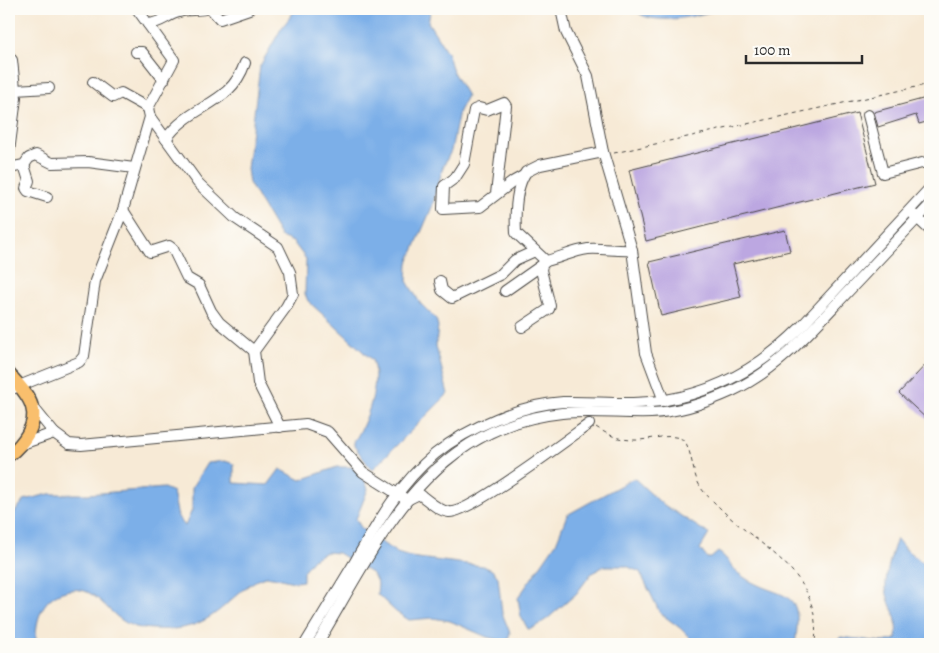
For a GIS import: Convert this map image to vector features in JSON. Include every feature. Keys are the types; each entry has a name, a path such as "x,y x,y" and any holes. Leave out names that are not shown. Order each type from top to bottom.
{"main road":[{"path":"9,374 14,388 33,407 30,426 22,444 9,455"}],"street":[{"path":"14,388 79,362 84,356 95,281 123,210 149,113 174,60 138,9"},
{"path":"148,24 158,24 172,14 182,11 204,9"},
{"path":"211,9 220,19 250,9"},
{"path":"561,9 566,32 583,62 588,76 603,152 632,250 646,353 664,401"},
{"path":"136,52 142,52 164,80"},
{"path":"9,57 12,60 15,90 9,152"},
{"path":"166,139 178,124 232,89 240,79 245,63"},
{"path":"92,82 113,98 121,93 127,94 149,113 198,183 228,212 278,247 290,272 292,294 286,307 254,351 258,383 280,427"},
{"path":"15,90 49,88"},
{"path":"496,194 506,106 504,103 487,110 479,108 474,110 464,164 455,178 444,186 442,209 480,207 514,180 540,165 603,152"},
{"path":"868,115 883,173 930,160"},
{"path":"9,168 24,165 29,158 36,155 52,163 88,162 134,168"},
{"path":"24,165 29,181 26,188 28,191 47,197"},
{"path":"523,176 515,216 516,233 535,251 544,263"},
{"path":"317,644 397,494 418,470 456,439 512,414 562,402 664,401 693,394 748,372 780,348 930,188"},
{"path":"376,535 438,465 479,437 500,428 562,413 653,413 680,408 733,391 759,375 799,344 930,205"},
{"path":"123,210 150,252 169,246 173,249 187,278 199,285 208,306 219,322 254,351"},
{"path":"909,211 930,230"},
{"path":"505,291 544,263 562,254 590,249 632,250"},
{"path":"440,281 442,290 452,298 501,274 515,260 535,251"},
{"path":"522,327 549,309 550,306 541,270 544,263"},
{"path":"33,407 54,433 69,444 81,445 306,424 328,432 363,472 407,500"},
{"path":"407,500 419,494 447,512 457,512 589,424"},
{"path":"22,444 54,433"},
{"path":"305,644 356,569"}],"path":[{"path":"603,152 614,153 930,84"},
{"path":"589,424 615,438 634,440 675,437 685,441 701,488 729,517 789,565 806,591 815,618 814,644"}],"water":[{"path":"296,9 431,9 428,22 448,54 453,72 467,96 459,111 451,151 443,167 432,207 408,263 407,281 420,303 436,319 438,326 436,346 448,394 372,470 354,446 354,442 364,424 374,391 375,380 372,360 308,301 305,294 306,259 293,242 281,237 249,183 247,169 260,66 281,29"},
{"path":"634,9 719,9 699,15 662,19 641,15"},
{"path":"225,461 234,464 234,483 268,485 280,469 301,480 337,467 352,467 363,476 368,489 356,519 362,529 397,553 410,557 483,566 492,570 498,577 502,613 510,633 507,642 487,637 450,621 433,618 409,620 396,612 377,594 378,584 373,574 338,553 326,552 313,559 303,571 303,581 292,582 272,577 262,578 246,588 210,617 190,626 179,628 155,629 130,625 121,620 90,593 81,590 61,592 47,602 42,609 37,626 36,644 9,644 9,520 24,500 49,494 88,494 164,488 173,492 178,517 185,526 192,510 192,487 207,463"},
{"path":"634,478 661,503 709,534 700,549 707,558 711,558 718,552 742,576 786,597 793,603 796,611 797,625 795,644 696,644 680,628 660,613 640,572 626,566 604,566 591,574 576,594 547,619 528,629 521,617 518,598 556,543 567,515"},
{"path":"897,539 904,548 930,569 930,644 830,644 841,637 883,642 896,639 897,624 887,596 886,584 889,564"}],"building":[{"path":"930,97 930,121 919,124 916,115 878,127 874,112"},
{"path":"857,113 875,183 646,241 629,170"},
{"path":"785,230 790,251 733,264 741,297 661,316 649,262"},
{"path":"930,360 930,422 899,393"}]}
